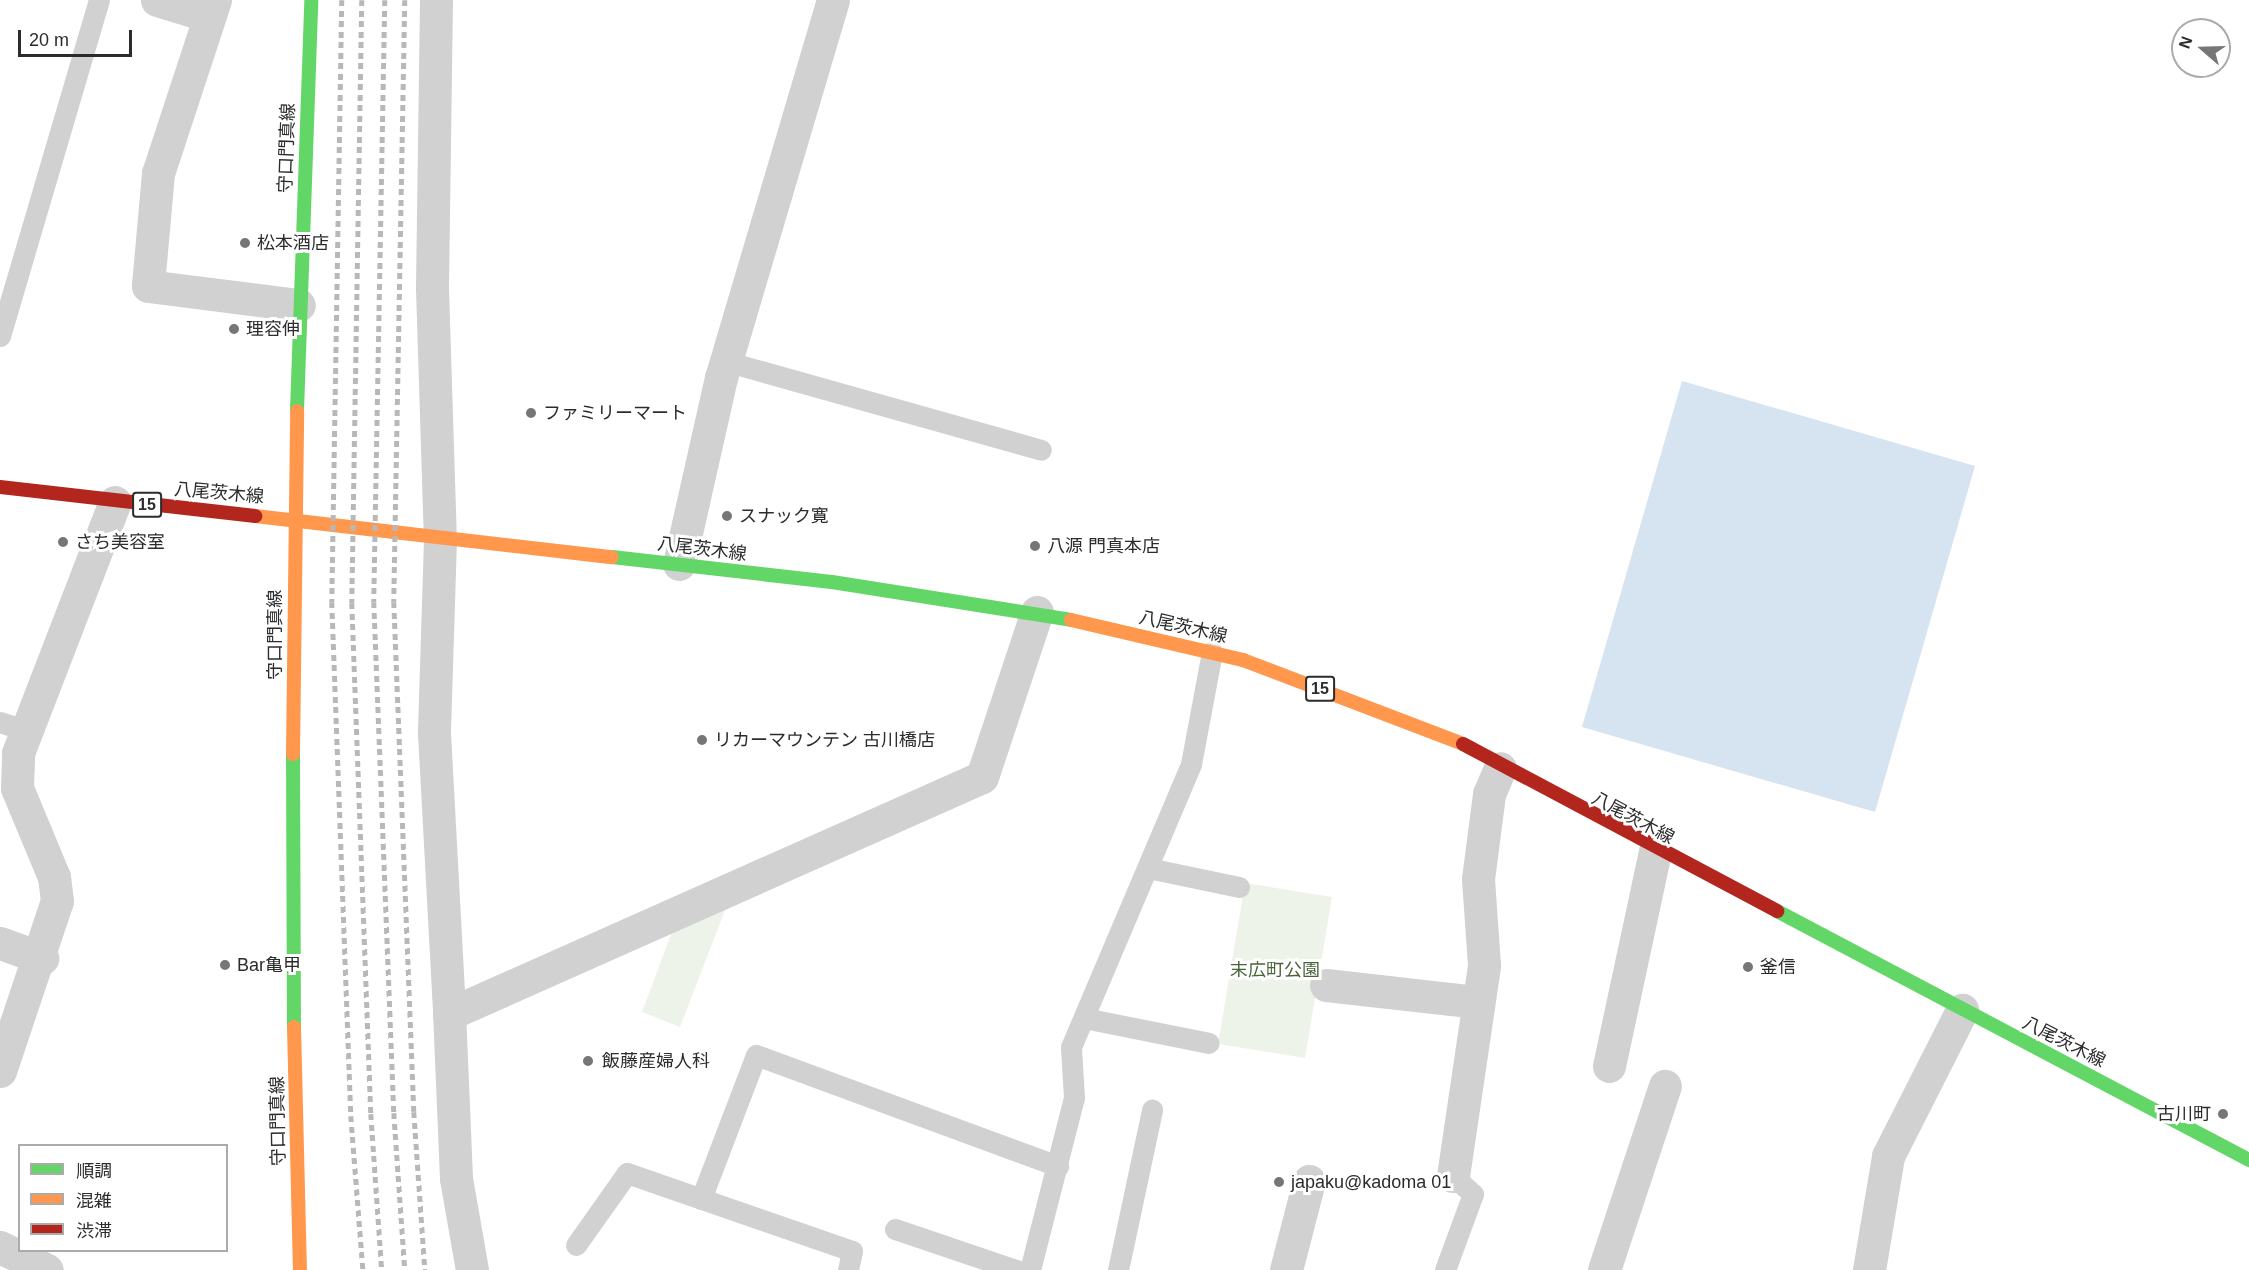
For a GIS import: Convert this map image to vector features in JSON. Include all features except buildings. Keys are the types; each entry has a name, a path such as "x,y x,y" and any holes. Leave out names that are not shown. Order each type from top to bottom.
{"main road":[{"name":"守口門真線","path":"300,1270 292,958 294,517 299,305 311,0"},
{"name":"八尾茨木線","path":"0,487 115,502 294,517 440,539 679,564 1037,612 1212,652 1458,742 1500,768 1655,851 2249,1160"}],"street":[{"path":"157,0 210,8 158,173 148,286 299,305"},
{"path":"436,0 432,288 440,539 434,733 456,1178 472,1270"},
{"path":"679,564 725,361 833,0"},
{"path":"0,1071 42,958 57,901 54,877 17,788 18,753 13,726 115,502"},
{"path":"449,1014 982,777 1037,612"},
{"path":"1453,1176 1484,965 1478,879 1489,794 1500,768"},
{"path":"1609,1066 1655,851"},
{"path":"0,943 42,958"},
{"path":"1326,986 1478,1002"},
{"path":"1869,1270 1888,1156 1962,1010"},
{"path":"1604,1270 1665,1086"},
{"path":"1286,1270 1309,1181"},
{"path":"0,1247 47,1270"}],"lane":[{"path":"0,336 99,0"},
{"path":"725,361 1041,450"},
{"path":"1030,1270 1074,1098 1071,1047 1191,764 1212,652"},
{"path":"1148,868 1239,887"},
{"path":"1084,1017 1209,1043"},
{"path":"701,1199 756,1055 1058,1166"},
{"path":"1118,1270 1152,1110"},
{"path":"576,1245 627,1173 852,1251 848,1270"},
{"path":"1445,1270 1473,1194 1453,1176"},
{"path":"895,1229 1016,1270"}],"green space":[{"name":"末広町公園","path":"1245,883 1332,897 1305,1058 1218,1044"},
{"path":"729,900 680,1027 642,1012 676,921"}],"water":[{"path":"1682,381 1975,466 1875,812 1582,727"}],"railway":[{"path":"342,0 332,602 351,1116 363,1270"},
{"path":"362,0 352,603 371,1114 382,1270"},
{"path":"385,0 374,602 394,1113 405,1270"},
{"path":"405,0 394,602 414,1112 425,1270"}],"traffic: fast":[{"path":"297,411 311,0"},
{"path":"612,557 832,582 1071,620"},
{"path":"293,754 294,1027"},
{"path":"1777,911 2249,1160"}],"traffic: slow":[{"path":"293,754 297,411"},
{"path":"255,516 612,557"},
{"path":"1071,620 1243,660 1463,744"},
{"path":"294,1027 300,1270"}],"traffic: jam":[{"path":"0,487 255,516"},
{"path":"1463,744 1777,911"}],"place":[{"name":"松本酒店","path":"245,243"},
{"name":"理容伸","path":"234,329"},
{"name":"ファミリーマート","path":"531,413"},
{"name":"スナック寛","path":"727,516"},
{"name":"さち美容室","path":"63,542"},
{"name":"八源 門真本店","path":"1035,546"},
{"name":"リカーマウンテン 古川橋店","path":"702,740"},
{"name":"Bar亀甲","path":"225,965"},
{"name":"釜信","path":"1748,967"},
{"name":"飯藤産婦人科","path":"588,1061"},
{"name":"古川町","path":"2223,1114"},
{"name":"japaku@kadoma 01","path":"1279,1182"}]}
